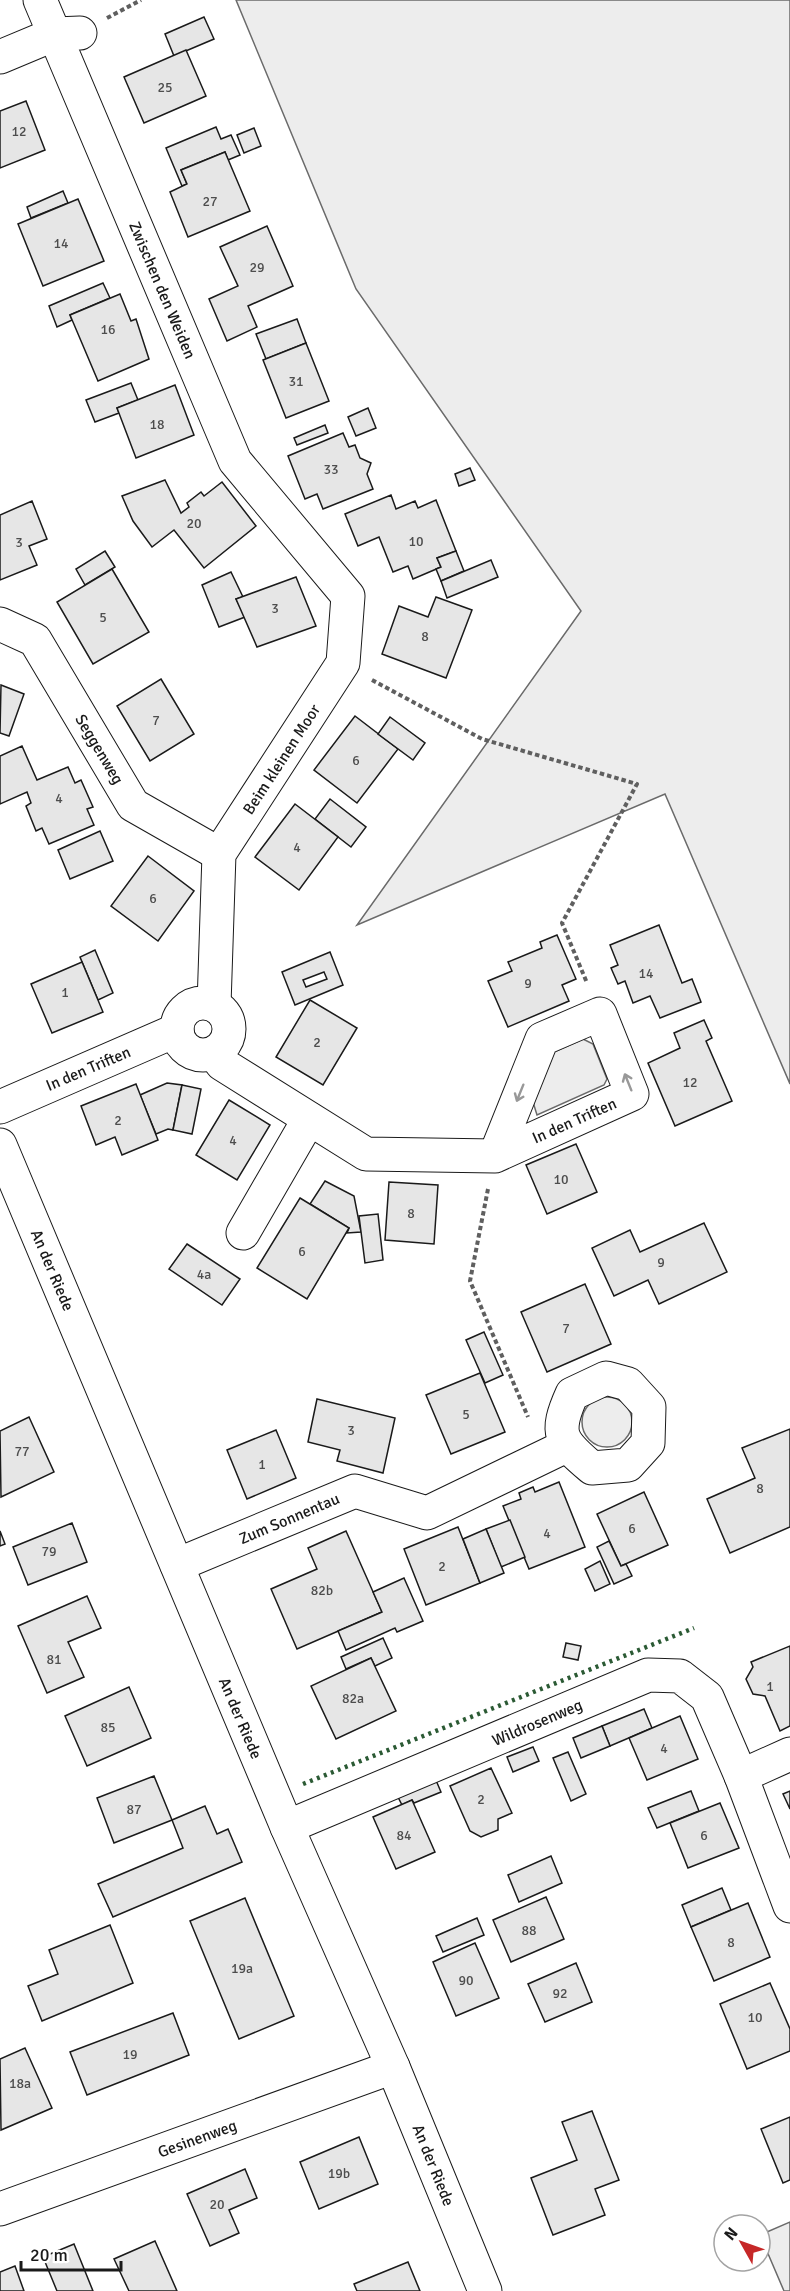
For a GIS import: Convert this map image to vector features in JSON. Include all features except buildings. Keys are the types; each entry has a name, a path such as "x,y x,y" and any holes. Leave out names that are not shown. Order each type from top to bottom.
{"street":[{"name":"Zwischen den Weiden","path":"40,0 67,34 235,461 294,532"},
{"path":"0,57 67,34"},
{"name":"Beim kleinen Moor","path":"219,854 343,663 348,596 294,532"},
{"name":"Seggenweg","path":"0,624 35,640 133,805 219,854"},
{"path":"214,1005 219,854"},
{"path":"202,1003 214,1005 225,1015 230,1029 225,1043 214,1053 202,1055 189,1052 180,1042 177,1030 180,1017 189,1007 202,1003"},
{"name":"In den Triften","path":"214,1053 222,1064 366,1154 495,1156 633,1094 600,1014 542,1039 495,1156"},
{"name":"In den Triften","path":"0,1107 177,1030"},
{"path":"243,1233 309,1119"},
{"name":"An der Riede","path":"0,1145 287,1827 393,2067 485,2291"},
{"name":"Zum Sonnentau","path":"177,1565 355,1491 427,1513 555,1452"},
{"name":"Wildrosenweg","path":"287,1827 648,1675 680,1676 707,1697 741,1776 790,1906"},
{"path":"741,1776 790,1754"},
{"name":"Gesinenweg","path":"0,2209 393,2067"}],"path":[{"path":"343,663 482,739 637,784 562,923 600,1014"},
{"path":"495,1156 470,1281 555,1452"}],"shaded area":[{"path":"236,0 790,0 790,1084 665,794 357,925 581,611 356,289"},
{"path":"583,1039 593,1044 607,1079 604,1085 537,1115 533,1102 554,1052"},
{"path":"602,1397 612,1397 625,1404 632,1417 632,1427 625,1440 612,1447 602,1447 593,1443 586,1436 582,1427 582,1417 586,1408 593,1401"},
{"path":"790,2222 790,2291 784,2291 772,2263 772,2230"}],"hedge":[{"path":"303,1784 694,1628"}]}
